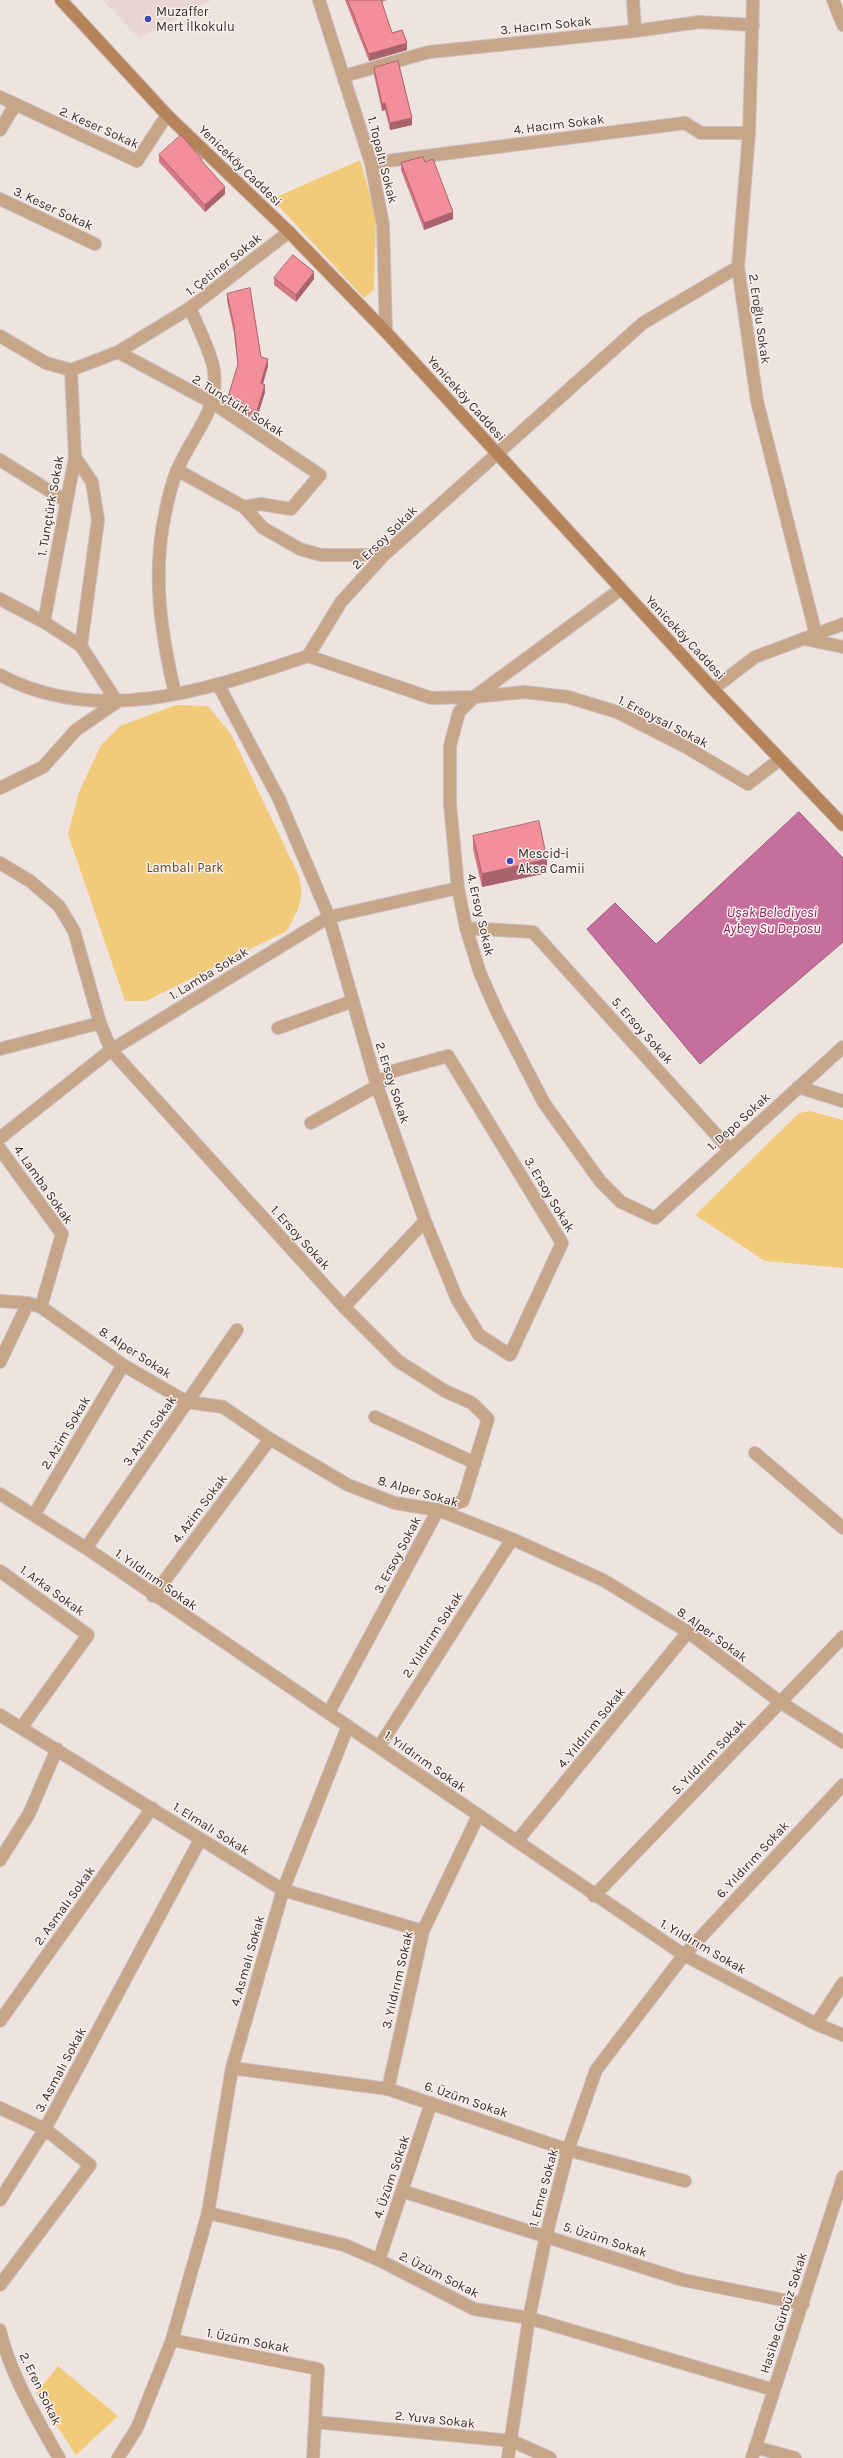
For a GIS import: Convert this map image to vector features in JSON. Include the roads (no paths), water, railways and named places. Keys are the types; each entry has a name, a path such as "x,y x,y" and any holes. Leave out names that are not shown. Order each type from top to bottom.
{"street":[{"name":"Yeniceköy Caddesi","path":"61,0 167,115 289,232 386,332 712,689 843,825"},
{"name":"1. Topaltı Sokak","path":"319,0 371,164 383,225 386,332"},
{"path":"632,0 635,31"},
{"name":"2. Eroğlu Sokak","path":"753,0 749,133 738,267 757,401 816,635"},
{"path":"833,0 843,25"},
{"name":"3. Hacım Sokak","path":"344,76 428,52 635,31 699,22 753,25"},
{"name":"2. Keser Sokak","path":"0,98 137,161 167,115"},
{"path":"0,130 15,105"},
{"name":"4. Hacım Sokak","path":"371,164 685,123 701,132 749,133"},
{"name":"3. Keser Sokak","path":"0,199 95,244"},
{"name":"1. Çetiner Sokak","path":"175,694 160,614 158,552 165,514 177,470 213,403 214,370 190,308 289,232"},
{"name":"2. Ersoy Sokak","path":"308,656 341,602 384,555 643,323 738,267"},
{"path":"0,336 46,363 71,370 118,352 190,308"},
{"name":"2. Tunçtürk Sokak","path":"118,352 213,403 320,475 291,509 261,504 244,507"},
{"name":"1. Tunçtürk Sokak","path":"44,622 75,457 71,370"},
{"path":"75,457 92,482 98,520 81,646"},
{"path":"0,460 66,501"},
{"path":"177,470 244,507 263,528 300,549 321,555 384,555"},
{"name":"4. Ersoy Sokak","path":"621,589 474,698 459,712 450,746 450,804 458,888 466,928 480,973 498,1014 544,1103 600,1181 621,1202 655,1218"},
{"path":"0,599 44,622 81,646 117,702"},
{"path":"712,689 755,657 843,624"},
{"path":"804,639 843,647"},
{"path":"0,675 11,681 67,699 117,702 219,686 308,656 431,698 474,698"},
{"name":"2. Ersoy Sokak","path":"219,686 280,799 329,918 377,1086 425,1221 457,1300 479,1335 510,1355"},
{"name":"1. Ersoysal Sokak","path":"474,698 524,692 568,697 617,712 686,747 748,784 779,760"},
{"path":"0,788 43,767 76,730 117,702"},
{"path":"0,863 30,881 59,906 74,932 100,1023 111,1050"},
{"name":"1. Lamba Sokak","path":"0,1138 111,1050 329,918 458,888"},
{"name":"5. Ersoy Sokak","path":"466,928 533,932 730,1150"},
{"path":"278,1028 353,1000"},
{"path":"0,1049 100,1023"},
{"name":"1. Depo Sokak","path":"655,1218 843,1047"},
{"name":"1. Ersoy Sokak","path":"111,1050 344,1307 398,1361 444,1391 472,1403 488,1419"},
{"name":"3. Ersoy Sokak","path":"377,1086 393,1071 448,1056 562,1243 510,1355"},
{"path":"311,1123 377,1086"},
{"path":"798,1087 843,1101"},
{"name":"4. Lamba Sokak","path":"0,1149 62,1234 41,1306"},
{"path":"344,1307 425,1221"},
{"name":"8. Alper Sokak","path":"0,1301 28,1303 41,1306 123,1365 187,1402 223,1407 270,1439 348,1485 395,1503 438,1510 512,1539 603,1580 688,1632 780,1702 843,1742"},
{"path":"0,1362 28,1303"},
{"name":"3. Azim Sokak","path":"86,1548 237,1330"},
{"name":"2. Azim Sokak","path":"34,1515 123,1365"},
{"path":"375,1417 475,1463"},
{"name":"3. Ersoy Sokak","path":"329,1712 438,1510 463,1501 488,1419"},
{"name":"4. Azim Sokak","path":"153,1596 270,1439"},
{"path":"755,1453 843,1528"},
{"name":"1. Yıldırım Sokak","path":"0,1494 86,1548 153,1596 329,1712 478,1816 517,1841 594,1896 684,1955 816,2024 843,2035"},
{"name":"2. Yıldırım Sokak","path":"378,1747 512,1539"},
{"name":"1. Arka Sokak","path":"0,1571 88,1635 21,1728"},
{"name":"4. Yıldırım Sokak","path":"517,1841 688,1632"},
{"name":"5. Yıldırım Sokak","path":"594,1896 843,1637"},
{"name":"1. Elmalı Sokak","path":"0,1715 57,1748 200,1840 283,1890 423,1931"},
{"name":"4. Asmalı Sokak","path":"118,2458 136,2428 172,2340 208,2213 232,2068 283,1890 348,1726"},
{"path":"0,1860 29,1814 57,1748"},
{"name":"6. Yıldırım Sokak","path":"684,1955 843,1785"},
{"name":"2. Asmalı Sokak","path":"0,2021 152,1808"},
{"name":"3. Yıldırım Sokak","path":"388,2089 423,1931 478,1816"},
{"name":"3. Asmalı Sokak","path":"0,2286 90,2165 45,2128 200,1840"},
{"name":"1. Emre Sokak","path":"508,2458 512,2441 529,2318 546,2236 568,2150 596,2070 684,1955"},
{"path":"816,2024 843,1983"},
{"name":"6. Üzüm Sokak","path":"232,2068 388,2089 568,2150 685,2181"},
{"name":"4. Üzüm Sokak","path":"379,2260 431,2103"},
{"path":"0,2108 45,2128 0,2200"},
{"name":"Hasibe Gürbüz Sokak","path":"753,2452 803,2304 843,2177"},
{"name":"5. Üzüm Sokak","path":"402,2191 683,2280 803,2304"},
{"name":"2. Üzüm Sokak","path":"208,2213 344,2245 379,2260 474,2309 529,2318 774,2390"},
{"name":"2. Eren Sokak","path":"0,2330 1,2344 35,2414 60,2458"},
{"name":"1. Üzüm Sokak","path":"172,2340 318,2369 315,2422"},
{"path":"313,2458 315,2422"},
{"name":"2. Yuva Sokak","path":"315,2422 512,2441 548,2458"},
{"path":"753,2452 795,2458"}],"water":[{"name":"Uşak Belediyesi Aybey Su Deposu","path":"799,812 843,858 843,942 700,1064 587,929 615,903 656,944"}],"place":[{"name":"Muzaffer Mert İlkokulu","path":"148,19"},
{"name":"Mescid-i Aksa Camii","path":"510,861"}],"park label":[{"name":"Lambalı Park","path":"185,868"}]}
